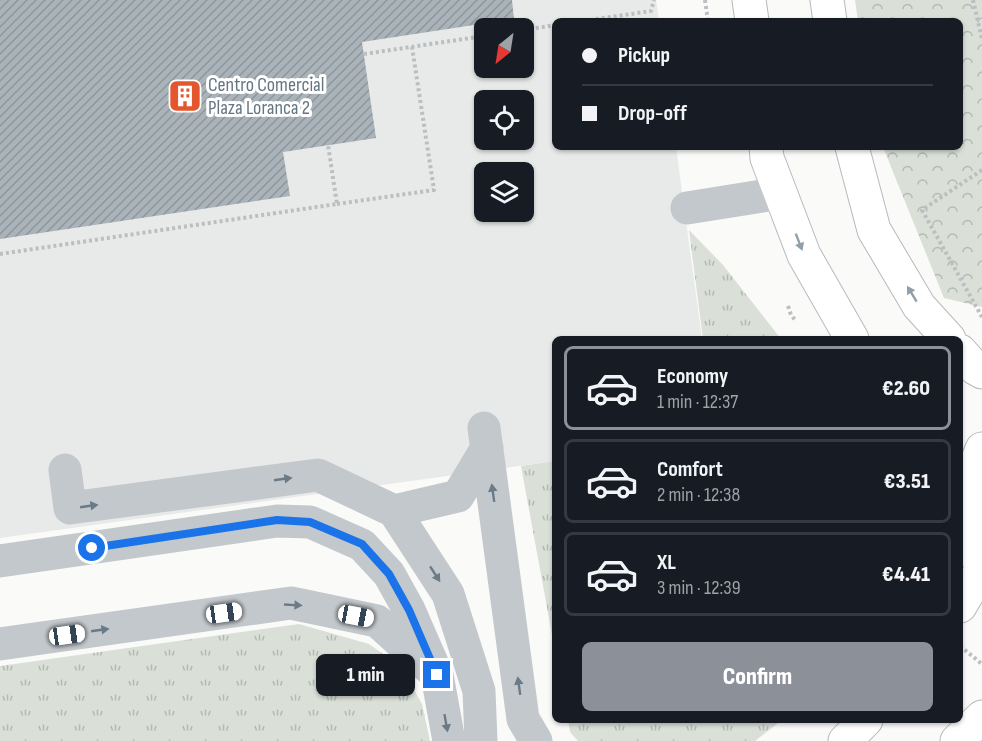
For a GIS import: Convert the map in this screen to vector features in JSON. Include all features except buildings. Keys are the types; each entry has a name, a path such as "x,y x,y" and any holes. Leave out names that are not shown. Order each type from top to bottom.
{"main road":[{"path":"749,0 752,18"},
{"path":"827,0 830,18"},
{"path":"766,150 767,158 804,255 850,336"},
{"path":"853,150 874,230 919,306 946,336"},
{"path":"963,354 975,368 982,372"},
{"path":"963,601 982,569 971,540 967,514 971,463"},
{"path":"957,741 982,717"}],"street":[{"path":"687,208 781,193"},
{"path":"393,511 458,496 485,438 524,719 536,741"},
{"path":"65,470 70,508 318,475 393,511 448,594 479,691 481,741"},
{"path":"0,561 277,520 310,522 362,544 389,574 409,610 437,675 449,741"},
{"path":"0,644 291,603 377,621 437,675"}],"path":[{"path":"604,18 651,11 654,0"},
{"path":"705,0 708,18"},
{"path":"973,0 982,39"},
{"path":"534,28 552,25"},
{"path":"364,54 474,38"},
{"path":"0,254 434,189 412,47"},
{"path":"328,145 337,204"},
{"path":"982,170 922,210 982,317"},
{"path":"963,648 982,664"}],"shaded area":[{"path":"0,0 656,0 659,18 552,18 552,150 676,150 702,336 552,336 552,461 0,538"}],"green space":[{"path":"855,0 982,0 982,307 944,298 884,150 963,150 963,18 858,18"},
{"path":"689,230 723,265 779,336 703,336"},
{"path":"552,461 552,635 521,466"},
{"path":"299,624 369,644 401,667 422,704 430,741 0,741 0,666"},
{"path":"568,723 778,723 755,741 578,741 570,732"}],"place":[{"name":"Centro Comercial Plaza Loranca 2","path":"185,96"}],"route":[{"path":"92,548 277,520 310,522 362,544 389,574 409,610 437,675"}]}
